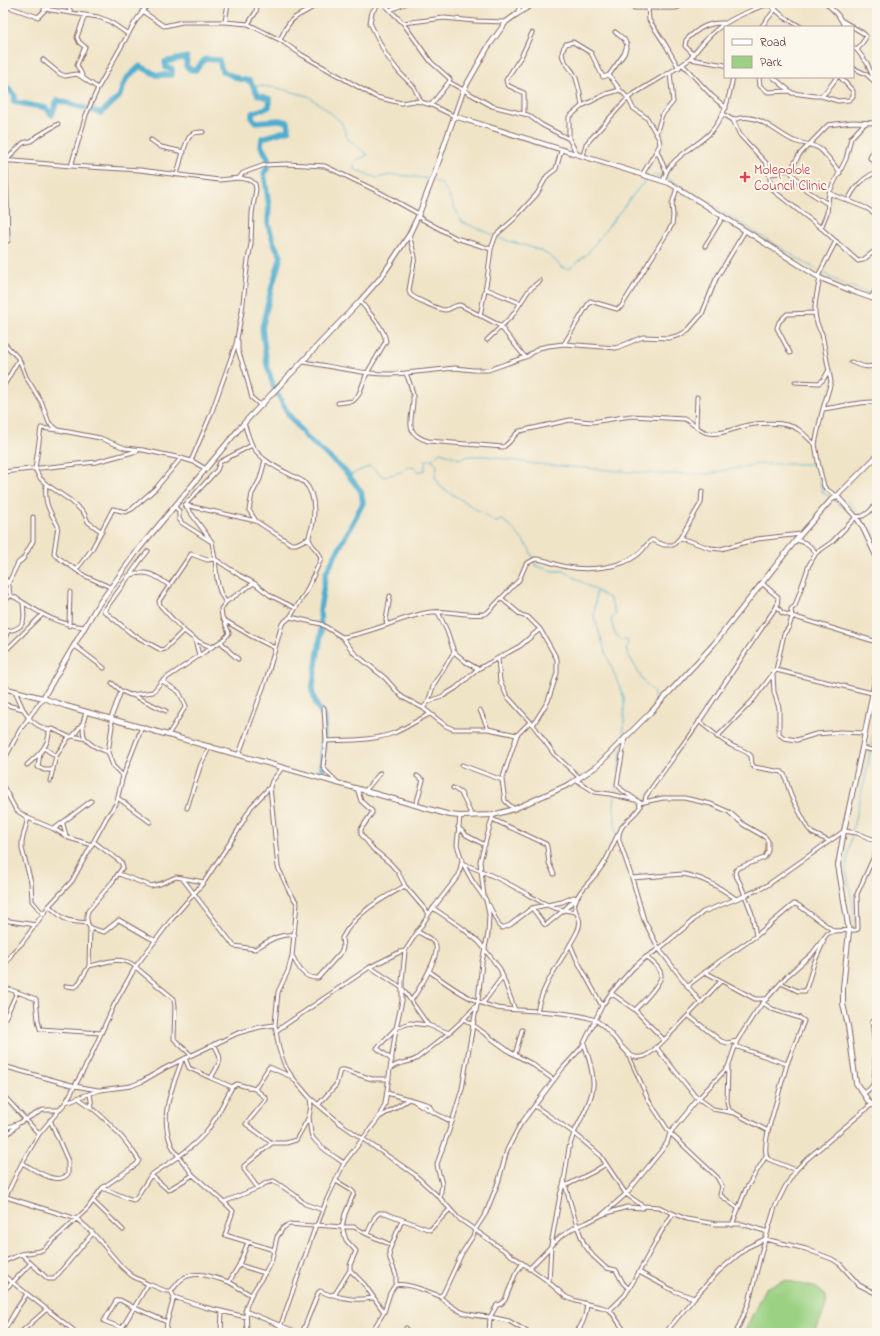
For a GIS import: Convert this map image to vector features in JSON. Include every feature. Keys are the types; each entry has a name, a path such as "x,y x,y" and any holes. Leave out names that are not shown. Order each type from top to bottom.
{"street":[{"path":"3,6 38,17 44,9 52,3"},
{"path":"66,3 71,12"},
{"path":"71,166 86,115 98,88 128,34 142,11 149,3"},
{"path":"225,22 228,3"},
{"path":"248,24 256,12 257,3"},
{"path":"280,40 286,28 293,19 311,10 318,3"},
{"path":"379,3 372,12 370,23 386,55 399,72 414,87 421,102"},
{"path":"383,3 403,23 432,62 450,79 449,82 492,106 531,116 542,125 569,139 580,156"},
{"path":"390,10 407,3"},
{"path":"517,14 521,3"},
{"path":"3,762 4,757 20,730 43,698 84,627 111,586 138,550 244,423 360,302 382,276 409,235 418,216 430,187 463,91 492,41 506,22 535,3"},
{"path":"618,3 635,8 675,8 685,3"},
{"path":"762,26 775,10 777,3"},
{"path":"826,3 842,20 852,26"},
{"path":"873,3 877,5"},
{"path":"580,156 586,144 628,98 690,60 714,30 725,23 763,5 770,4 775,10 799,26"},
{"path":"648,7 649,20 679,68"},
{"path":"44,9 71,12 105,20 128,34"},
{"path":"142,11 164,26 182,22 225,22 248,24 280,40 302,55 376,97 401,102 421,102 454,116 561,151 663,181 677,188 819,277 877,300"},
{"path":"85,15 77,37 79,42 85,47 77,65 86,81 98,88"},
{"path":"403,23 444,18 506,22"},
{"path":"842,20 845,26"},
{"path":"694,55 685,46 686,40 700,28 725,23"},
{"path":"854,27 866,36 857,50"},
{"path":"582,106 576,78 563,57 563,49 566,44 573,42 587,50 594,57 603,78 609,75 624,54 627,45 624,39 614,32"},
{"path":"524,114 524,92 507,84 506,80 522,55 532,33"},
{"path":"854,48 857,50 867,63 876,83"},
{"path":"43,60 60,74 66,76 77,74 83,77"},
{"path":"690,60 724,65"},
{"path":"683,65 712,96 726,108"},
{"path":"854,68 866,74 876,83"},
{"path":"656,134 662,115 673,102 670,73"},
{"path":"609,75 628,98 633,108 647,118 660,142 642,175"},
{"path":"663,181 666,172 672,164 709,134 716,126 726,108 733,78"},
{"path":"759,78 760,86 766,91 789,91"},
{"path":"774,78 789,91 795,94 821,96 838,101 850,100 853,96 853,91 839,78"},
{"path":"821,96 830,89 837,78"},
{"path":"431,105 449,82"},
{"path":"569,139 568,119 570,115 582,106 606,94 620,90"},
{"path":"723,114 733,120 740,134 766,163 771,186 775,192 821,228 858,261 866,259 877,249"},
{"path":"733,120 741,118 754,118 792,140 818,148 840,173"},
{"path":"769,174 780,173 792,168 796,159 828,124 852,122 877,124"},
{"path":"821,228 830,193 846,159 851,138 863,125 869,123"},
{"path":"8,241 5,162 23,143 31,141 58,124"},
{"path":"177,175 189,136 196,132 203,132"},
{"path":"151,140 161,147 184,152"},
{"path":"877,148 873,150 870,158 877,165"},
{"path":"657,150 666,172"},
{"path":"480,316 486,289 491,249 495,236 513,220 537,194 547,176 556,169 561,151"},
{"path":"5,162 14,161 135,170 219,180 239,178 253,181 255,184 256,189 252,213 251,244 238,333 231,360 191,461"},
{"path":"239,178 243,173 265,165 293,164 325,166 381,193 456,238 491,249"},
{"path":"789,170 806,190 828,204"},
{"path":"848,200 852,191 858,185 877,172"},
{"path":"564,344 590,301 617,309 620,308 672,225 672,204 677,188"},
{"path":"830,193 866,208 877,215"},
{"path":"705,246 723,217"},
{"path":"303,362 386,375 455,368 488,370 525,357 544,346 564,344 616,348 643,337 674,337 684,333 702,314 716,279 745,231"},
{"path":"409,235 415,257 409,290 410,294 442,309 448,310 458,304 500,326 525,357"},
{"path":"836,241 819,277 814,312 818,328 822,334 831,382 815,444 824,486 834,498 856,517 862,526 877,558"},
{"path":"487,340 512,316 529,290 540,281"},
{"path":"871,298 877,287"},
{"path":"486,289 520,302"},
{"path":"338,403 353,401 356,398 367,373 386,341 384,333 360,302"},
{"path":"790,353 777,328 779,322 787,314 814,312"},
{"path":"238,333 238,350 246,371 252,398 261,406"},
{"path":"3,342 19,359 26,378 42,403 49,423 58,430"},
{"path":"3,387 19,359"},
{"path":"851,362 869,368 877,364"},
{"path":"795,382 819,383 823,380 829,370"},
{"path":"406,373 414,399 410,422 411,428 418,437 428,441 503,447 514,434 520,430 565,421 592,422 631,416 684,419 706,433 725,432 745,426 778,423 793,426 815,444"},
{"path":"696,426 697,397"},
{"path":"823,409 863,402 877,402"},
{"path":"239,754 267,677 282,624 290,617 312,581 321,559 320,554 313,547 309,538 314,517 314,508 308,486 304,482 265,460 252,445 244,423"},
{"path":"102,532 88,522 84,513 72,501 46,484 40,478 35,469 41,428 100,438 125,448 181,458 191,461 206,469"},
{"path":"185,505 217,470 220,462 252,445"},
{"path":"3,472 96,462 143,450"},
{"path":"3,688 43,698 86,712 416,805 460,816 493,817 558,790 597,766 713,645 763,584 801,534 834,498 877,456"},
{"path":"76,570 89,554 113,509 126,512 132,509 156,488 181,458"},
{"path":"256,521 249,508 252,494 260,478 265,460"},
{"path":"46,484 47,507 58,526 54,553 59,559 85,576 118,589"},
{"path":"342,637 358,635 427,612 484,614 519,580 526,564 535,559 579,569 609,566 630,560 637,556 652,540 671,546 680,538 701,503 702,491"},
{"path":"717,737 753,700 776,670 784,634 789,627 792,617 791,609 795,606 807,572 816,553 836,539 856,517 863,516 869,512 877,503"},
{"path":"185,505 256,521 291,544 296,544 309,538"},
{"path":"185,505 212,542 218,588 221,596 226,602"},
{"path":"175,507 179,511 179,519 182,523 212,542"},
{"path":"8,584 18,563 23,559 33,541 33,517"},
{"path":"680,538 721,550 757,540 801,534"},
{"path":"796,540 811,546 816,553"},
{"path":"148,551 118,589 104,611 132,634 163,650 183,631"},
{"path":"212,647 195,640 183,631 159,603 191,554 207,560 215,559 239,576 254,583 271,596 295,608"},
{"path":"128,576 145,572 159,578 170,586"},
{"path":"3,576 8,584 11,595 42,615 69,626 84,627"},
{"path":"130,695 153,692 162,680 221,642 229,633 222,617 221,609 226,602 254,583"},
{"path":"645,802 645,798 669,761 699,721 749,645 777,606 778,597 763,584"},
{"path":"69,626 70,592"},
{"path":"3,603 11,595"},
{"path":"387,625 386,620 390,596"},
{"path":"501,598 519,613 528,617 540,629 556,657 557,673 548,701 533,725"},
{"path":"3,643 8,631 17,630 21,626 24,614 23,603"},
{"path":"777,606 782,613 792,617 877,642"},
{"path":"438,612 447,631 454,652 466,662 478,669"},
{"path":"3,653 42,615"},
{"path":"290,617 321,624 342,637 354,653 385,678 402,697 423,708 453,729 488,729 517,735"},
{"path":"224,620 275,648"},
{"path":"428,702 443,696 456,688 478,669 520,646 540,629"},
{"path":"195,640 199,655"},
{"path":"221,642 238,659"},
{"path":"74,645 104,668"},
{"path":"423,708 428,702 434,684 454,652"},
{"path":"498,659 500,681 507,696 533,725 554,754 578,779 595,792 610,794 638,802 663,798 684,798 711,804 730,812 748,828 765,837 768,841 768,851 764,858 738,868 735,872 736,878 741,885 752,914 756,936"},
{"path":"776,670 872,693"},
{"path":"871,1105 856,1083 854,1077 848,1026 842,999 849,931 838,867 872,693 876,682 877,670"},
{"path":"773,674 774,692 779,708 779,734 784,738 797,740 816,734 840,732 864,733"},
{"path":"162,680 179,692 186,706 168,735"},
{"path":"112,683 121,691 147,701 166,711"},
{"path":"15,691 29,718 41,728 49,730 53,729 71,736 86,739"},
{"path":"121,691 111,718 112,726 108,752 113,766 123,776"},
{"path":"3,704 23,709"},
{"path":"324,708 326,741 323,767 337,782"},
{"path":"480,710 488,729"},
{"path":"86,712 83,723 84,735 86,739 93,745 108,752"},
{"path":"326,741 357,740 394,733 430,714"},
{"path":"699,721 717,737 731,746 749,753 754,767 782,772 808,828 812,833 829,841"},
{"path":"514,809 505,801 502,780 517,735 530,722"},
{"path":"50,781 56,756 83,723"},
{"path":"3,968 13,952 36,925 49,906 72,881 116,804 123,776 142,727"},
{"path":"27,765 44,748 49,730"},
{"path":"625,738 617,784 622,790 638,802"},
{"path":"187,808 201,764 210,746"},
{"path":"44,748 56,756"},
{"path":"862,748 876,751"},
{"path":"40,753 38,767 44,770 53,770"},
{"path":"462,765 502,780"},
{"path":"3,1202 22,1163 39,1134 66,1102 89,1060 114,1005 136,966 155,940 204,882 233,838 250,807 270,786 283,767"},
{"path":"365,791 380,773"},
{"path":"416,805 423,780 417,776"},
{"path":"3,786 16,810 28,818 66,836 92,846"},
{"path":"270,786 278,867 289,891 298,903 292,956 288,971 278,992 275,1025 279,1049 292,1077 318,1105 363,1140 403,1166 440,1198 458,1218 530,1269 566,1297 610,1310 626,1333"},
{"path":"357,788 361,801 372,811 361,829 361,834 373,849 390,863 398,872 405,886 429,914"},
{"path":"453,788 461,793 472,816"},
{"path":"118,798 150,822"},
{"path":"54,829 63,824 91,801"},
{"path":"532,908 546,925 564,910 600,870 607,860 618,834 626,822 638,810 638,802"},
{"path":"460,816 457,845 463,864 473,882 484,896 499,926 502,928 510,925 532,908 562,902 578,895"},
{"path":"484,896 480,861 493,817"},
{"path":"493,817 546,844 551,868 554,874"},
{"path":"28,818 22,841 22,849 31,882 32,901 43,914"},
{"path":"63,824 66,836"},
{"path":"458,828 485,845"},
{"path":"437,1295 440,1296 442,1294 457,1262 486,1213 507,1150 520,1125 584,1043 602,1006 629,972 703,912 766,886 844,831 877,839"},
{"path":"618,834 644,920 659,949 701,1003"},
{"path":"66,986 78,986 89,966 90,928 87,923 88,911 119,874 123,867 122,862 94,842"},
{"path":"768,1131 730,1110 727,1101 728,1067 735,1046 753,1016 763,1003 781,983 812,954 827,934 834,931 849,931 858,929 857,894 877,850"},
{"path":"278,1333 316,1225 320,1220 344,1163 378,1119 385,1104 396,1028 402,1000 405,951 433,908 459,875 462,860"},
{"path":"463,864 481,870 534,897 545,905 576,912"},
{"path":"119,874 151,886 176,877 204,882"},
{"path":"632,878 683,874 690,875 718,887 736,899"},
{"path":"182,878 234,946 255,949 267,941 284,934 295,935"},
{"path":"292,956 301,972 314,978 318,978 342,951 342,938 354,920 384,897 405,886"},
{"path":"537,1011 544,987 570,944 580,924 574,904 578,895"},
{"path":"440,1198 442,1184 437,1164 452,1122 465,1074 489,924 488,903"},
{"path":"687,986 756,936 795,904 834,931"},
{"path":"49,906 64,920 69,922 87,923"},
{"path":"433,908 471,934 495,963 503,976 515,1010"},
{"path":"3,917 8,921"},
{"path":"3,920 36,925"},
{"path":"90,928 104,932 119,920 155,940"},
{"path":"411,1001 424,982 434,960 436,949 436,944 417,931"},
{"path":"781,983 798,992 805,991 814,963 827,934"},
{"path":"570,944 602,1006"},
{"path":"276,1031 370,967 405,951"},
{"path":"636,1010 656,987 662,976 661,972 646,957"},
{"path":"89,966 118,960 136,966 174,1000 174,1039 191,1055"},
{"path":"370,967 402,988 428,1025"},
{"path":"429,971 477,1003 483,1003 497,1008 537,1011 596,1020 627,1052 634,1057 639,1057 649,1053 656,1047 721,981"},
{"path":"705,972 756,999 767,999"},
{"path":"483,1003 503,976"},
{"path":"3,987 36,999 40,1028 102,1033"},
{"path":"3,1022 4,1015 17,992"},
{"path":"611,993 636,1010 664,1040"},
{"path":"391,1068 397,1063 413,1061 464,1020 477,1003"},
{"path":"732,1225 746,1188 766,1156 768,1131 787,1064 804,1021 798,1017 772,1009 763,1003"},
{"path":"688,1016 721,1041 726,1043 737,1041"},
{"path":"464,1020 554,1080"},
{"path":"863,1094 870,1090 874,1083 876,1064 872,1021"},
{"path":"392,1060 377,1048 396,1028 410,1023 428,1025 449,1033"},
{"path":"66,1102 100,1090 131,1086 238,1033 260,1027 275,1025"},
{"path":"515,1055 522,1030"},
{"path":"549,1283 551,1245 569,1148 593,1086 589,1059 584,1043"},
{"path":"211,1078 221,1060 214,1044"},
{"path":"735,1046 787,1064"},
{"path":"656,1047 692,1094 713,1108 736,1114"},
{"path":"627,1052 649,1101 670,1133 717,1177 722,1186 719,1194 721,1197 738,1208"},
{"path":"183,1059 189,1068 232,1087"},
{"path":"183,1059 166,1114 166,1122 172,1145 193,1175 233,1211 225,1235 274,1250"},
{"path":"3,1066 75,1086 100,1090"},
{"path":"255,1089 269,1066 292,1077"},
{"path":"602,1215 626,1194 662,1152 670,1133 698,1099 728,1067"},
{"path":"318,1105 336,1085 340,1070 372,1079 388,1079"},
{"path":"102,1188 134,1200 151,1175 193,1145 210,1126 232,1087 237,1084 255,1089 266,1098 266,1100 246,1124 272,1143 286,1143 294,1141 309,1117"},
{"path":"387,1093 429,1105 432,1110 452,1122"},
{"path":"90,1094 92,1107"},
{"path":"3,1095 39,1134"},
{"path":"3,1262 21,1254 44,1249 88,1208 102,1188 137,1164 138,1160 117,1131 104,1117 78,1098"},
{"path":"310,1098 311,1106 309,1117 312,1136 328,1152 344,1163"},
{"path":"378,1119 410,1099"},
{"path":"736,1333 749,1302 765,1240 781,1194 796,1170 877,1100"},
{"path":"535,1106 574,1133 596,1151 626,1194 647,1208"},
{"path":"3,1139 25,1119 43,1110 60,1110"},
{"path":"22,1163 50,1178 62,1179 68,1174 68,1161 50,1120"},
{"path":"3,1129 19,1124"},
{"path":"258,1188 244,1169 244,1166 272,1143"},
{"path":"766,1156 770,1160 796,1170"},
{"path":"565,1186 606,1164"},
{"path":"151,1175 168,1190 193,1175"},
{"path":"224,1202 258,1188 266,1183 274,1181 295,1195 305,1204 323,1210"},
{"path":"333,1295 350,1270 350,1265 356,1251 346,1240 342,1227 344,1214 354,1192 336,1181"},
{"path":"564,1181 577,1226 584,1244 593,1256 606,1268 616,1270 629,1289"},
{"path":"6,1197 77,1219 132,1276 166,1291 171,1291"},
{"path":"93,1201 123,1230"},
{"path":"530,1269 546,1253 551,1245 568,1231 602,1215 627,1207 659,1208 686,1219 698,1222 747,1225 768,1232"},
{"path":"367,1234 375,1217 379,1213 430,1230 450,1209"},
{"path":"610,1310 620,1302 629,1289 661,1232 674,1214"},
{"path":"372,1333 384,1312 391,1290 396,1284 396,1275 389,1255 391,1245 402,1220"},
{"path":"247,1333 245,1311 251,1295 272,1259 279,1232 285,1225 292,1223 356,1227 391,1245"},
{"path":"21,1254 30,1264 48,1279 54,1279 93,1234"},
{"path":"665,1333 719,1271 746,1248 765,1240 806,1249 832,1259 840,1264 849,1276 861,1286 877,1294"},
{"path":"229,1282 239,1265 248,1242"},
{"path":"3,1291 30,1264"},
{"path":"489,1333 490,1317 497,1305 501,1304 505,1300 515,1275 522,1264"},
{"path":"239,1265 265,1273"},
{"path":"350,1270 364,1284 384,1312"},
{"path":"639,1272 674,1291 694,1298"},
{"path":"3,1275 75,1332"},
{"path":"171,1291 182,1279 192,1275 205,1275 229,1282 251,1295"},
{"path":"119,1333 148,1284"},
{"path":"396,1284 421,1289 437,1295 464,1314 509,1321 529,1333"},
{"path":"166,1333 167,1322 174,1297 171,1291"},
{"path":"302,1333 320,1291 344,1299 354,1300 373,1298"},
{"path":"3,1333 27,1294"},
{"path":"174,1297 204,1308 246,1317"},
{"path":"134,1333 104,1320 116,1301 120,1300 133,1308 167,1322"},
{"path":"576,1333 584,1320 587,1304"},
{"path":"20,1333 47,1310"},
{"path":"221,1333 222,1311"},
{"path":"245,1311 299,1333"},
{"path":"405,1333 406,1328"}],"green space":[{"path":"785,1280 817,1288 826,1296 826,1306 815,1333 744,1333 765,1288"}],"waterway":[{"path":"3,82 15,96 14,102 46,108 52,115 57,100 101,113 119,97 126,79 140,66 157,75 172,75 172,69 166,68 165,62 187,57 186,66 191,70 196,70 205,59 219,60 222,71 239,79 250,81 258,95 270,99 269,107 252,113 252,118 256,122 279,120 288,122 289,130 262,138 261,146 268,158 267,169 264,173 269,206 268,224 274,244 281,256 262,328 267,365 274,388 289,415 307,438 344,470 361,491 363,503 326,573 320,609 321,633 312,691 316,704 325,720 322,770"},
{"path":"250,81 254,85 277,88 308,96 325,108 341,122 348,139 368,155 353,162 354,169 377,178 391,175 431,179"},
{"path":"652,176 655,174 674,182 805,263 839,282 877,296"},
{"path":"497,237 540,251 555,260 561,267 569,269 586,255 641,185 650,178"},
{"path":"434,181 443,185 462,222 494,235"},
{"path":"432,459 441,452 460,459 470,456 486,456 535,464 658,474 707,474 759,464 816,464 818,470"},
{"path":"348,476 370,466 384,477 401,472 407,466 415,468 418,472 425,470 425,461 432,459 437,465 435,477 441,487 496,522 503,520 516,532 529,548 536,566 553,571 564,571 610,599 616,615 611,619 614,632 621,640 627,640 628,645 626,650 643,681 653,691 655,701"},
{"path":"819,473 822,492 831,498"},
{"path":"834,500 842,506 844,505"},
{"path":"846,503 848,501 860,515"},
{"path":"862,518 872,533 877,545"},
{"path":"596,592 594,616 605,651 624,698 624,737"},
{"path":"852,831 866,775 877,712"},
{"path":"618,770 622,746"},
{"path":"615,794 616,785"},
{"path":"615,797 614,807 616,836"},
{"path":"852,834 846,868 856,923"}],"place":[{"name":"Molepolole Council Clinic","path":"745,177"}]}
